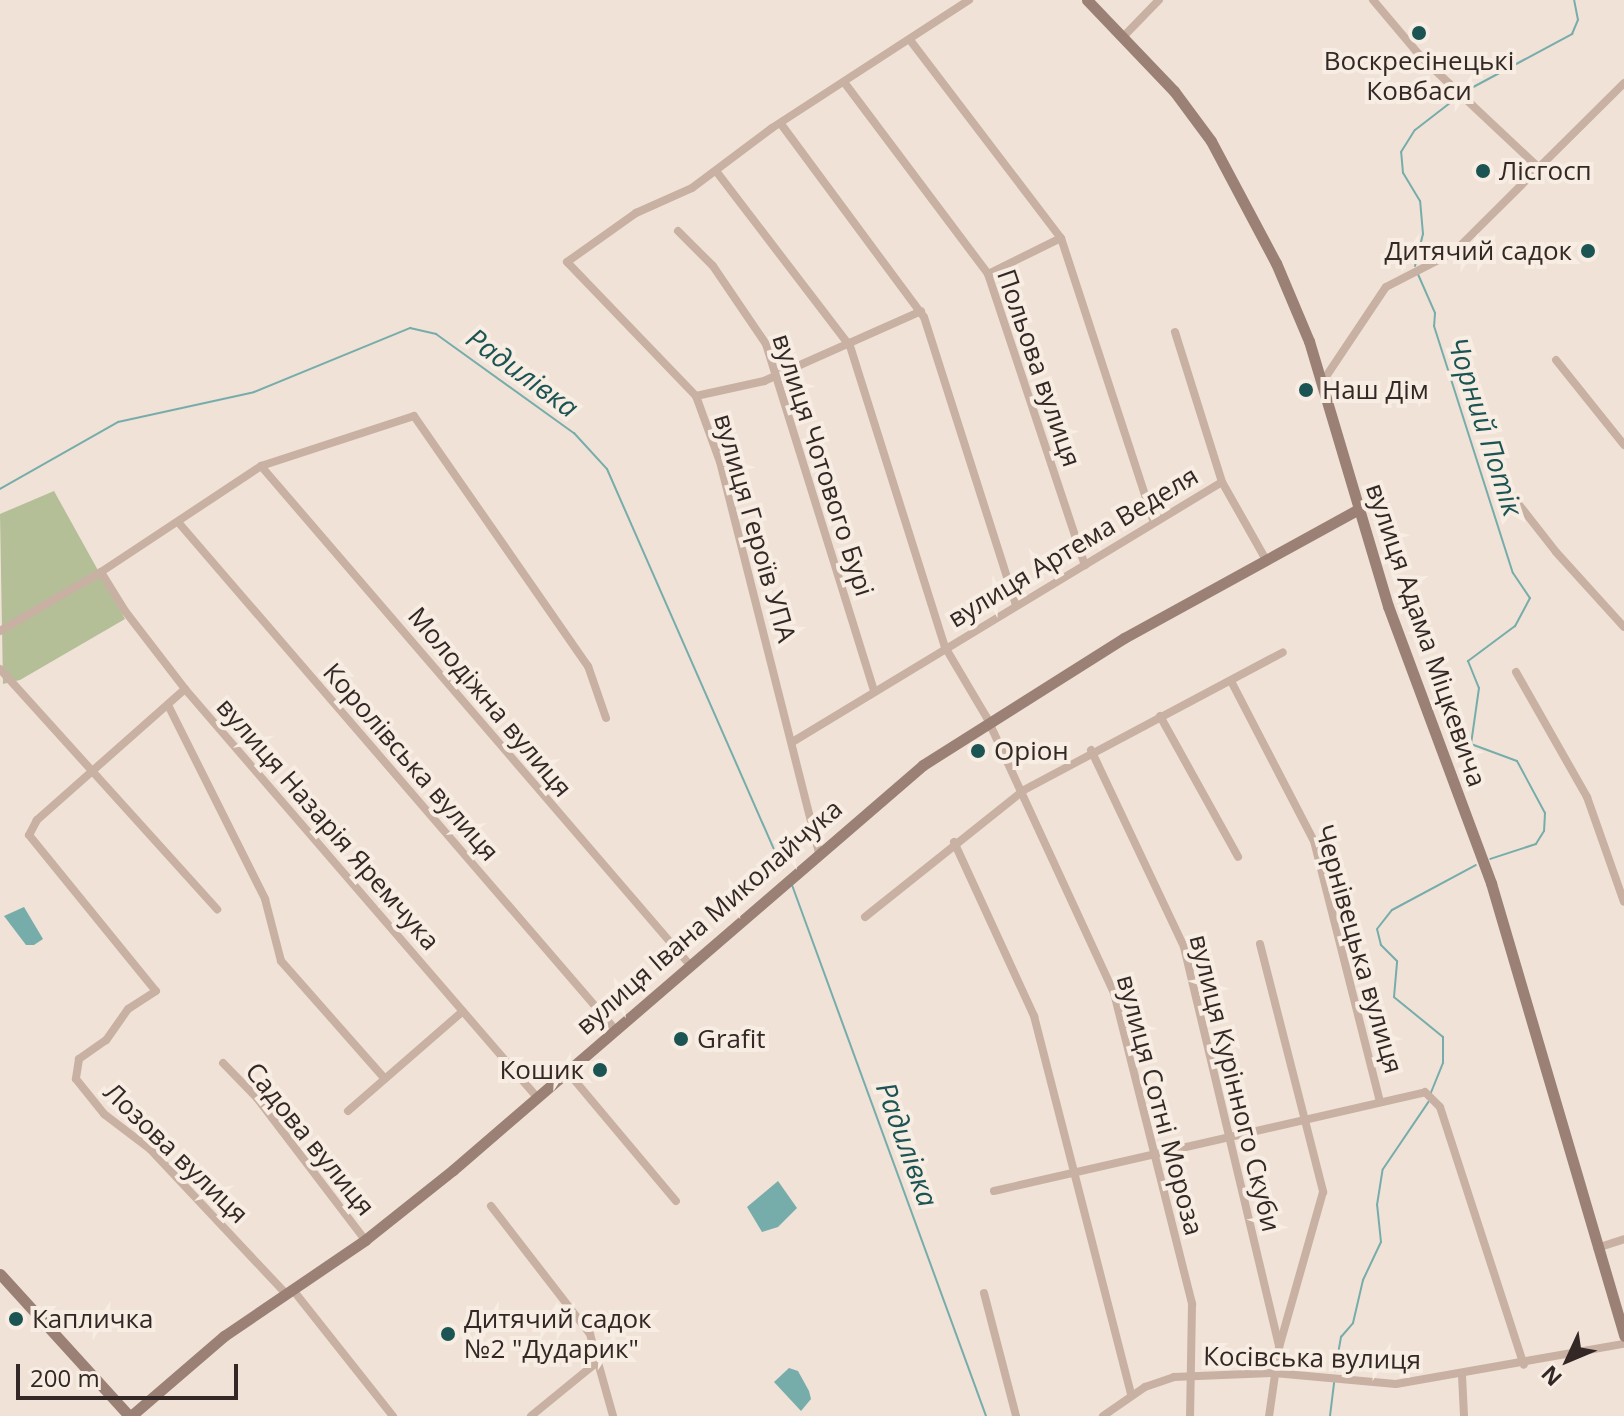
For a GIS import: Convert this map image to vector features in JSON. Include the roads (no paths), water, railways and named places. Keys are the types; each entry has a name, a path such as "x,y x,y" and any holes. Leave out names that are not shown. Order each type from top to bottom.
{"street":[{"path":"716,171 781,124 969,0"},
{"name":"вулиця Адама Міцкевича","path":"1087,0 1174,91 1211,141 1276,263 1323,381 1357,510 1483,862 1624,1336"},
{"path":"1122,38 1159,0"},
{"path":"1373,0 1452,85 1540,169"},
{"path":"910,40 1061,238 1154,522"},
{"name":"Польова вулиця","path":"844,82 988,274 1085,565"},
{"path":"1323,381 1374,300 1410,274 1454,252 1624,83"},
{"path":"781,124 921,311 1016,606"},
{"name":"вулиця Героїв УПА","path":"716,171 636,213 567,262 696,396 720,462 794,741 819,853"},
{"name":"вулиця Сотні Мороза","path":"716,171 850,346 945,647 989,723 1114,993 1192,1304 1190,1416"},
{"name":"вулиця Чотового Бурі","path":"678,231 750,315 777,375 874,690"},
{"path":"988,274 1061,238"},
{"path":"696,396 727,392 777,375 850,346 921,311"},
{"path":"1175,332 1222,482 1265,558"},
{"path":"1556,360 1624,445"},
{"path":"0,631 101,572 261,466 414,416 588,666 606,718"},
{"name":"Молодіжна вулиця","path":"261,466 689,964"},
{"path":"1491,469 1556,552 1624,627"},
{"name":"вулиця Артема Веделя","path":"794,741 1222,482"},
{"name":"вулиця Івана Миколайчука","path":"130,1416 224,1336 365,1240 923,765 1265,558 1357,510"},
{"name":"Королівська вулиця","path":"178,522 614,1028"},
{"name":"вулиця Назарія Яремчука","path":"101,572 125,611 185,689 536,1096"},
{"path":"865,917 954,842 1020,793 1091,750 1283,652"},
{"path":"0,669 217,909"},
{"path":"1516,672 1587,797 1624,902"},
{"name":"Чернівецька вулиця","path":"1231,681 1314,841 1380,1101"},
{"path":"95,772 185,689"},
{"path":"168,705 265,899 281,961 385,1079"},
{"path":"1160,716 1238,857"},
{"name":"вулиця Курінного Скуби","path":"1091,750 1184,947 1227,1141 1279,1347"},
{"name":"Лозова вулиця","path":"95,772 37,820 29,835 156,991 128,1009 106,1040 79,1059 74,1073 97,1107 150,1149 289,1292 393,1416"},
{"path":"954,842 1034,1016 1131,1395"},
{"path":"1260,944 1323,1203 1279,1347 1269,1416"},
{"path":"348,1111 463,1011"},
{"name":"Садова вулиця","path":"223,1063 257,1098 365,1240"},
{"path":"566,1069 676,1201"},
{"path":"994,1191 1227,1141 1380,1101 1430,1095 1441,1110 1524,1365"},
{"path":"491,1206 582,1320 596,1347 596,1363 613,1416"},
{"path":"1597,1248 1624,1239"},
{"path":"0,1274 130,1416"},
{"path":"984,1293 1016,1416"},
{"name":"Косівська вулиця","path":"1103,1416 1131,1395 1167,1378 1274,1373 1387,1384 1524,1365 1624,1344"},
{"path":"531,1416 596,1363"},
{"path":"1462,1375 1464,1416"}],"water":[{"path":"24,907 43,939 34,945 26,945 4,916"},
{"path":"778,1181 797,1208 778,1227 762,1232 747,1207"},
{"path":"789,1368 798,1371 809,1391 811,1399 801,1411 774,1382"}],"waterway":[{"name":"Чорний Потік","path":"1464,92 1572,34 1578,20 1574,0"},
{"name":"Чорний Потік","path":"1415,266 1423,234 1420,201 1403,173 1401,152 1415,130 1459,96"},
{"name":"Чорний Потік","path":"1417,272 1435,313 1434,326 1513,573 1530,598 1515,626 1468,661 1479,688 1471,744 1517,761 1545,813 1544,831 1536,844 1490,859"},
{"name":"Радилівка","path":"0,489 118,422 254,392 410,328 436,334 574,433 607,469 783,869"},
{"name":"Чорний Потік","path":"1430,1095 1443,1063 1443,1037 1394,997 1397,961 1381,945 1377,929 1392,910 1476,865"},
{"name":"Радилівка","path":"792,885 986,1416"},
{"name":"Чорний Потік","path":"1335,1371 1341,1337 1353,1323 1363,1280 1381,1242 1377,1205 1383,1169 1429,1101"},
{"name":"Чорний Потік","path":"1330,1416 1334,1382"}],"place":[{"name":"Воскресінецькі Ковбаси","path":"1419,33"},
{"name":"Лісгосп","path":"1483,171"},
{"name":"Дитячий садок","path":"1588,251"},
{"name":"Наш Дім","path":"1306,390"},
{"name":"Оріон","path":"978,751"},
{"name":"Grafit","path":"681,1039"},
{"name":"Кошик","path":"600,1070"},
{"name":"Капличка","path":"16,1319"},
{"name":"Дитячий садок №2 \"Дударик\"","path":"448,1334"}]}
